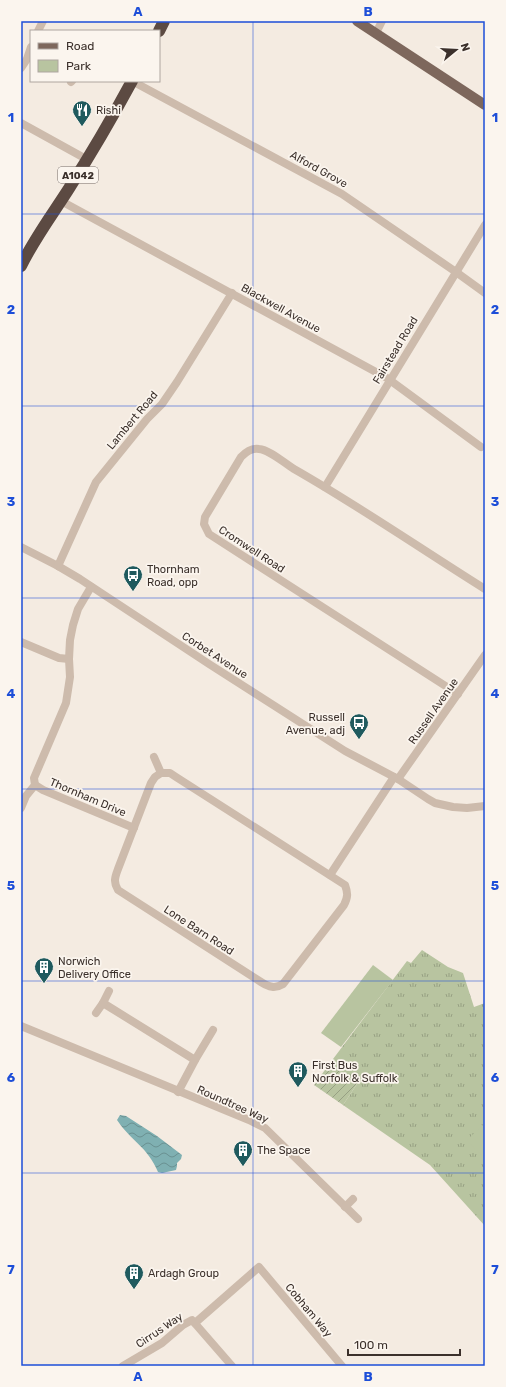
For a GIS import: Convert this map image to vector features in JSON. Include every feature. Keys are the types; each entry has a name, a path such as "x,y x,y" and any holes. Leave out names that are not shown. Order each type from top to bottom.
{"highway":[{"path":"160,30 164,21"},
{"name":"A1042","path":"21,266 43,227 101,139 131,82"}],"main road":[{"path":"357,21 485,105"}],"street":[{"path":"38,30 43,21"},
{"path":"376,33 382,21"},
{"path":"21,68 27,59 30,50"},
{"name":"Alford Grove","path":"134,82 342,194 485,293"},
{"path":"21,123 88,160"},
{"name":"Blackwell Avenue","path":"61,201 390,380 481,447"},
{"name":"Fairstead Road","path":"325,487 485,225"},
{"name":"Lambert Road","path":"58,566 96,482 147,419 162,404 232,293"},
{"name":"Cromwell Road","path":"458,694 214,538 206,530 204,524 205,517 246,452 252,449 266,450 485,589"},
{"name":"Corbet Avenue","path":"21,548 58,566 345,751 396,778 436,803 449,807 468,808 485,806"},
{"path":"21,808 26,796 35,785 34,778 66,703 70,677 70,640 73,625 78,609 91,587"},
{"path":"21,642 59,658 69,659"},
{"name":"Russell Avenue","path":"396,778 485,655"},
{"path":"154,757 161,773"},
{"name":"Lone Barn Road","path":"161,773 170,774 176,776 293,853 330,875 350,890 344,904 283,984 272,988 268,987 118,890 114,879 134,828 151,783 155,777 161,773"},
{"path":"330,875 396,778"},
{"name":"Thornham Drive","path":"35,785 134,828"},
{"path":"96,1013 109,991"},
{"path":"103,1003 195,1060"},
{"name":"Roundtree Way","path":"21,1026 249,1120 265,1128 358,1219"},
{"name":"Roundtree Way","path":"178,1092 213,1030"},
{"path":"345,1207 353,1199"},
{"name":"Cirrus Way","path":"122,1366 162,1343 183,1325 192,1320 195,1323 259,1268"},
{"name":"Cobham Way","path":"259,1268 342,1366"},
{"path":"195,1323 232,1366"}],"green space":[{"path":"422,950 448,967 463,973 474,1007 485,1003 485,1226 430,1165 343,1105 357,1084 330,1063 407,961 411,963"},
{"path":"373,965 393,980 341,1047 321,1033"},
{"path":"330,1063 357,1084 343,1105 314,1085"},
{"path":"485,1123 485,1159 467,1140"}],"water":[{"path":"120,1115 126,1116 157,1136 182,1155 181,1159 177,1163 176,1170 162,1173 158,1172 149,1156 117,1120"}],"place":[{"name":"Rishi","path":"82,127"},
{"name":"Thornham Road, opp","path":"133,592"},
{"name":"Russell Avenue, adj","path":"359,740"},
{"name":"Norwich Delivery Office","path":"44,984"},
{"name":"First Bus Norfolk & Suffolk","path":"298,1088"},
{"name":"The Space","path":"243,1167"},
{"name":"Ardagh Group","path":"134,1290"}]}
